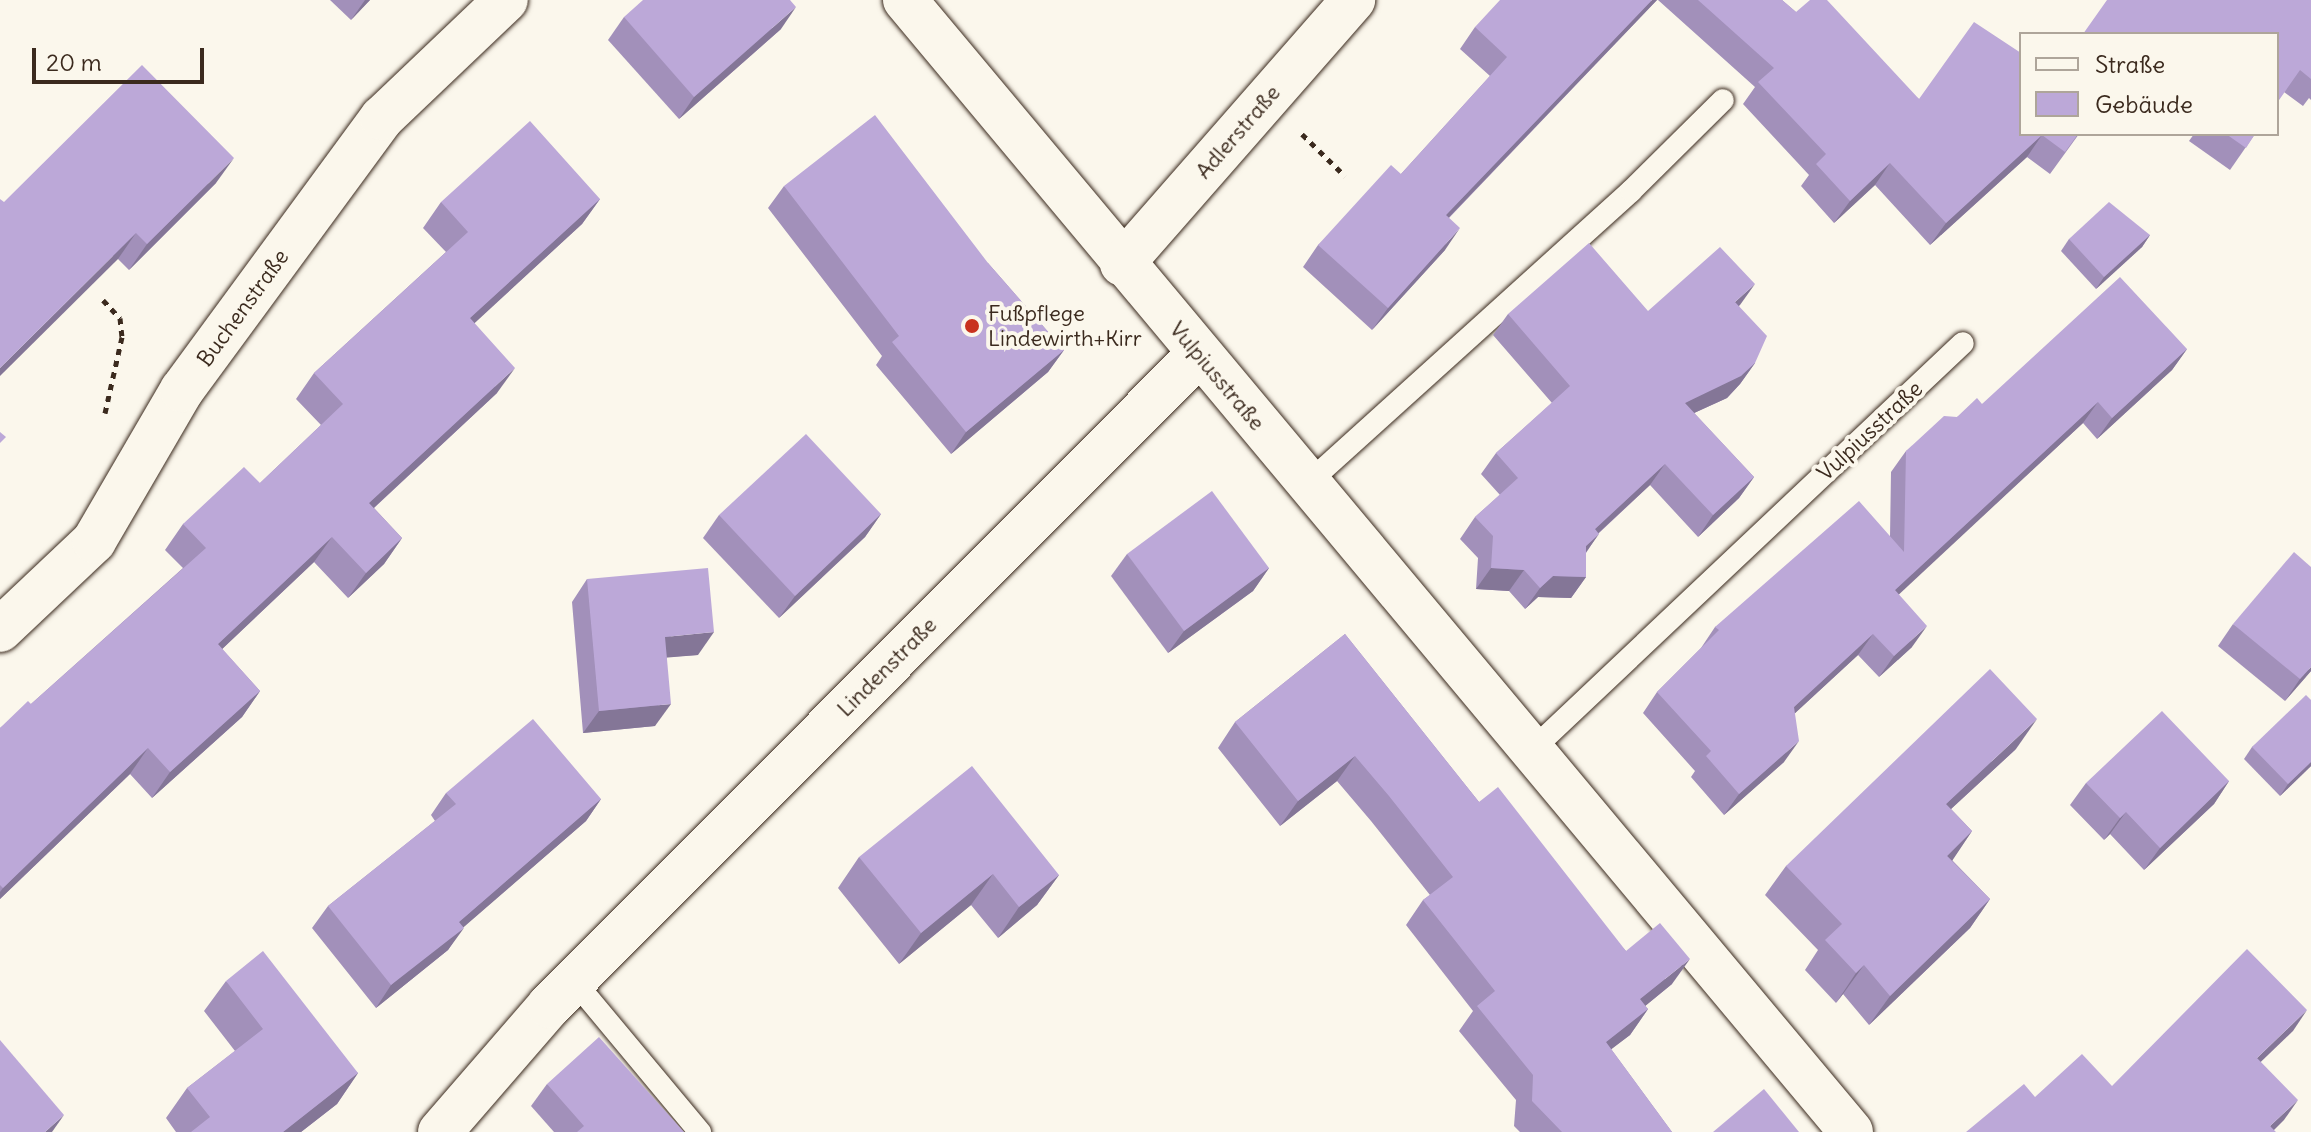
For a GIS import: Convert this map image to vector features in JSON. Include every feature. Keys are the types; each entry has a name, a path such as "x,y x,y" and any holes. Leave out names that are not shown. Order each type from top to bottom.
{"street":[{"name":"Buchenstraße","path":"0,630 94,541 182,390 382,118 506,0"},
{"name":"Vulpiusstraße","path":"905,0 1122,264 1533,749 1851,1132"},
{"name":"Adlerstraße","path":"1122,264 1353,0"},
{"name":"Lindenstraße","path":"440,1132 574,981 1199,354"}],"lane":[{"path":"1308,483 1631,191 1723,100"},
{"name":"Vulpiusstraße","path":"1533,749 1963,343"},
{"path":"574,981 700,1132"}],"path":[{"path":"100,429 122,337 120,318 103,300"}],"building":[{"path":"643,0 790,0 796,7 694,97 624,17"},
{"path":"1500,0 1652,0 1446,215 1460,228 1388,308 1318,245 1391,165 1401,174 1507,57 1475,27"},
{"path":"1698,0 1782,0 1796,12 1810,0 1827,0 1919,99 1974,22 2019,52 2019,136 2041,136 1946,223 1890,163 1850,201 1816,164 1826,154 1758,82 1774,68"},
{"path":"2107,0 2311,0 2311,79 2300,70 2279,100 2279,32 2084,32"},
{"path":"142,65 234,158 147,244 136,233 0,368 0,199 4,202"},
{"path":"875,115 988,263 1064,350 966,432 892,342 899,336 784,186"},
{"path":"530,121 600,199 470,318 515,368 369,503 402,538 366,573 332,537 218,644 260,691 170,772 148,748 3,888 0,885 0,728 206,548 183,524 244,467 260,483 343,404 314,373 468,232 441,202"},
{"path":"2043,136 2077,136 2065,152"},
{"path":"2229,136 2254,136 2246,148"},
{"path":"2109,202 2150,235 2104,277 2069,239"},
{"path":"1589,243 1648,311 1720,247 1755,284 1735,302 1767,336 1755,363 1741,376 1685,403 1754,477 1713,515 1665,464 1595,529 1599,534 1586,546 1586,577 1553,576 1540,588 1524,570 1491,568 1493,536 1475,517 1518,478 1496,453 1570,386 1508,314"},
{"path":"2120,277 2187,349 2112,418 2098,402 1895,590 1927,626 1894,656 1873,634 1794,707 1799,741 1739,794 1706,756 1711,751 1657,692 1719,630 1715,627 1859,501 1904,552 1906,451 1944,416 1957,417 1977,398 1982,404"},
{"path":"806,434 881,514 795,596 719,515"},
{"path":"1212,491 1269,568 1184,631 1127,554"},
{"path":"2294,552 2311,567 2311,667 2300,679 2233,624"},
{"path":"708,568 714,632 665,637 671,704 599,711 587,579"},
{"path":"1345,634 1479,802 1498,787 1626,951 1660,923 1690,959 1640,999 1648,1009 1606,1042 1672,1132 1562,1132 1532,1101 1533,1075 1477,1006 1495,991 1423,900 1453,877 1389,796 1355,756 1298,801 1235,722"},
{"path":"1990,669 2037,719 1946,804 1972,831 1947,856 1990,899 1890,996 1864,965 1856,973 1825,940 1842,924 1786,866"},
{"path":"2306,695 2311,700 2311,762 2288,784 2252,747"},
{"path":"2162,711 2229,781 2160,848 2126,812 2120,818 2086,783"},
{"path":"533,719 601,799 459,922 464,928 391,985 328,906 456,804 446,793"},
{"path":"972,766 1059,875 1019,907 993,874 921,933 859,857"},
{"path":"2247,949 2307,1010 2257,1058 2298,1100 2270,1126 2276,1132 1966,1132 2024,1084 2035,1097 2082,1054 2112,1086"},
{"path":"263,951 358,1073 283,1132 191,1132 210,1117 187,1088 263,1029 226,981"},
{"path":"599,1037 684,1132 577,1132 584,1126 547,1084"},
{"path":"0,1040 64,1115 45,1132 0,1132"},
{"path":"1764,1089 1799,1132 1713,1132"}],"place":[{"name":"Fußpflege Lindewirth+Kirr","path":"972,326"}]}
